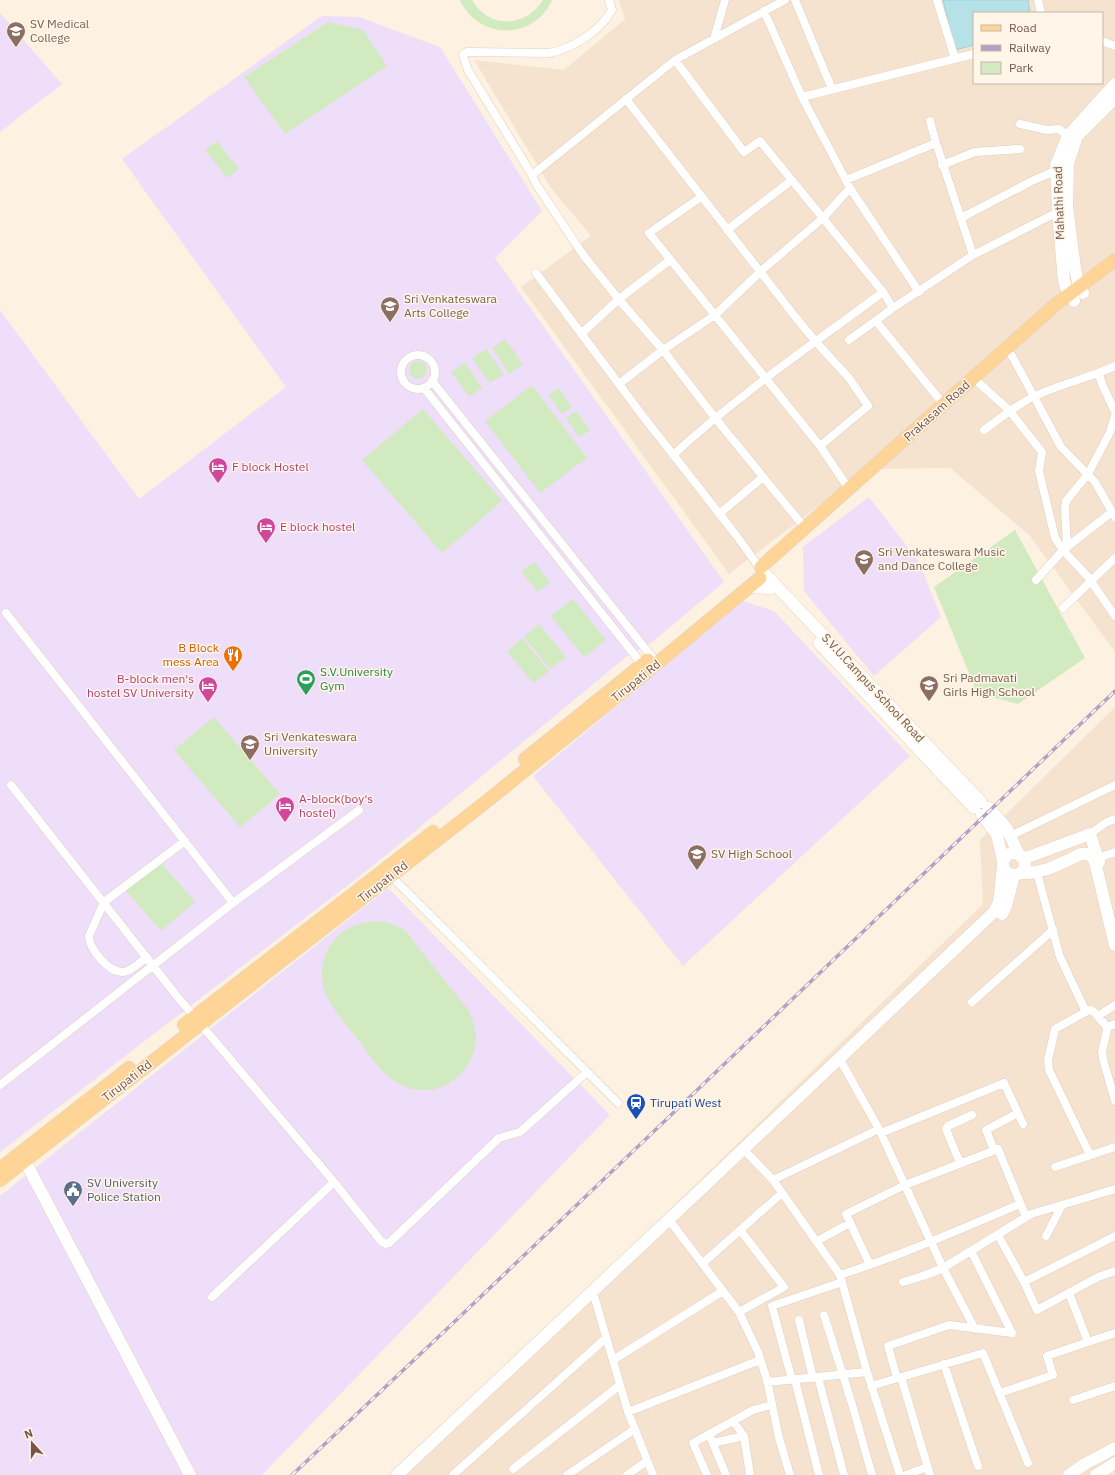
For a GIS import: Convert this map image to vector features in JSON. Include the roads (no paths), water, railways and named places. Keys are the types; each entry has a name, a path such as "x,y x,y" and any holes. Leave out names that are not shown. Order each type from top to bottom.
{"main road":[{"name":"Prakasam Road","path":"761,572 805,528 944,405 1115,260"},
{"name":"Prakasam Road","path":"761,572 1012,356 1077,293 1115,266"},
{"name":"Tirupati Rd","path":"650,664 761,572"},
{"name":"Tirupati Rd","path":"0,1180 22,1158 463,814 650,664 749,587 761,572"},
{"name":"Tirupati Rd","path":"197,1020 391,876 463,814"},
{"name":"Tirupati Rd","path":"0,1169 22,1158"}],"street":[{"path":"609,0 612,10 597,30 560,51 549,53 467,52 463,55 468,70 536,184 584,256 663,350 715,418 805,528"},
{"path":"714,39 725,0"},
{"path":"795,0 832,89"},
{"path":"937,0 955,59"},
{"path":"1038,0 1041,12"},
{"path":"532,175 675,60 780,1"},
{"path":"764,11 802,96 850,188 919,292"},
{"path":"1103,41 1115,46"},
{"path":"802,96 973,54"},
{"path":"675,60 744,152 760,141 883,292 894,308"},
{"name":"Mahathi Road","path":"1077,293 1064,281 1055,171 1058,158 1068,136 1115,84"},
{"name":"Mahathi Road","path":"1077,293 1067,207 1068,164 1076,136 1115,98"},
{"path":"626,99 701,197 816,342 849,378 868,406 820,446"},
{"path":"930,121 942,165 973,255"},
{"path":"1020,124 1047,130 1059,129 1068,136"},
{"path":"846,180 936,144"},
{"path":"942,165 975,152 1020,149"},
{"path":"961,218 1034,180 1055,171"},
{"path":"728,230 792,180"},
{"path":"619,384 663,350 715,315 761,271 823,218 850,188"},
{"path":"701,197 649,233 820,446 849,489"},
{"path":"849,340 973,255 1058,212"},
{"path":"581,334 619,299 670,260"},
{"path":"536,273 719,514 761,572"},
{"path":"673,455 715,418 765,378 883,292"},
{"path":"876,321 944,405"},
{"path":"424,388 432,381 435,375 435,369 433,364 428,359 420,356 413,356 404,364 402,370 404,380 407,384 412,387 424,388 650,664"},
{"path":"1012,356 1061,447 1095,482 1114,515 1065,548 1036,580"},
{"path":"984,430 1009,410 1034,396 1081,378 1099,374 1115,366"},
{"path":"1099,374 1115,412"},
{"path":"432,381 650,664"},
{"path":"980,384 1009,410 1042,452 1039,471 1055,538 1065,548 1091,581 1115,616"},
{"path":"1065,548 1066,501 1088,474 1110,432 1115,416"},
{"path":"719,514 763,477"},
{"path":"1063,608 1115,558"},
{"name":"S.V.U.Campus School Road","path":"761,572 770,588 796,618 982,808 1007,829 1021,857"},
{"name":"S.V.U.Campus School Road","path":"397,1475 994,912 999,902 1003,864 997,835 982,808 761,572"},
{"path":"749,587 770,588"},
{"path":"6,613 233,903"},
{"path":"11,785 197,1020 334,1182 381,1241 386,1244 389,1243 499,1138 520,1132 587,1072"},
{"path":"1010,836 1115,785"},
{"path":"0,1085 233,903 360,810"},
{"path":"1115,819 1107,822 1090,834 1021,857 1010,854 1003,864 1007,873 1037,873 1081,854 1087,853 1093,856 1115,945"},
{"path":"1090,834 1115,914"},
{"path":"147,957 131,969 123,972 116,971 107,965 91,947 89,936 104,902 185,841"},
{"path":"1098,858 1115,852"},
{"path":"407,1475 1000,916 1006,906 1017,874 1024,868 1021,857"},
{"path":"1037,873 1060,957 1086,1012"},
{"path":"391,876 618,1103"},
{"path":"972,1002 1053,930"},
{"path":"1098,1016 1115,1004"},
{"path":"1090,1155 1049,1070 1048,1063 1055,1029 1091,1010 1111,1025 1108,1030 1102,1052 1115,1101"},
{"path":"843,1065 880,1131 943,1268 975,1329"},
{"path":"773,1180 880,1131 1004,1083 1023,1124"},
{"path":"994,1150 986,1130 1018,1113"},
{"path":"960,1163 946,1129 948,1126 972,1115"},
{"path":"1055,1167 1115,1147"},
{"path":"870,1265 846,1214 905,1185 994,1150 998,1149 1026,1217"},
{"path":"748,1154 773,1180 817,1241 841,1278 867,1372 900,1475"},
{"path":"22,1158 190,1475"},
{"path":"212,1297 334,1182"},
{"path":"903,1282 925,1276 943,1268 1031,1214 1115,1189"},
{"path":"703,1263 782,1193"},
{"path":"819,1475 794,1380 772,1306 1020,1204"},
{"path":"1046,1236 1062,1205"},
{"path":"817,1241 850,1223"},
{"path":"673,1225 739,1312 760,1360 767,1382 790,1475"},
{"path":"739,1312 784,1287 740,1230"},
{"path":"998,1234 1024,1282 1037,1310 1098,1277 1115,1271"},
{"path":"1024,1282 1115,1236"},
{"path":"906,1475 929,1471 888,1346 949,1325 1012,1333 971,1251"},
{"path":"613,1360 723,1291"},
{"path":"1069,1293 1088,1342"},
{"path":"594,1299 628,1412 653,1475"},
{"path":"824,1315 852,1404 872,1475"},
{"path":"799,1320 844,1475"},
{"path":"1000,1393 1053,1375 1047,1356 1115,1333"},
{"path":"453,1475 606,1338"},
{"path":"872,1386 983,1353 1028,1463"},
{"path":"628,1412 760,1360"},
{"path":"944,1364 978,1466"},
{"path":"767,1382 867,1372"},
{"path":"513,1469 620,1385"},
{"path":"1073,1400 1115,1386"},
{"path":"707,1475 693,1442 734,1422 753,1410 772,1405"},
{"path":"734,1422 744,1436 750,1475"},
{"path":"567,1475 635,1429"},
{"path":"709,1434 726,1475"},
{"path":"713,1443 744,1436"},
{"path":"1069,1475 1085,1464 1115,1448"},
{"path":"627,1475 647,1460"},
{"path":"1096,1475 1115,1463"}],"water":[{"path":"943,0 1028,0 1030,12 973,12 973,45 955,50"}],"railway":[{"path":"292,1475 1115,691"}],"place":[{"name":"SV Medical College","path":"16,48"},
{"name":"Sri Venkateswara Arts College","path":"390,323"},
{"name":"F block Hostel","path":"218,484"},
{"name":"E block hostel","path":"266,544"},
{"name":"Sri Venkateswara Music and Dance College","path":"864,576"},
{"name":"B Block mess Area","path":"233,672"},
{"name":"S.V.University Gym","path":"306,696"},
{"name":"Sri Padmavati Girls High School","path":"929,702"},
{"name":"B-block men's hostel SV University","path":"208,703"},
{"name":"Sri Venkateswara University","path":"250,761"},
{"name":"A-block(boy's hostel)","path":"285,823"},
{"name":"SV High School","path":"697,871"},
{"name":"Tirupati West","path":"636,1120"},
{"name":"SV University Police Station","path":"73,1207"}]}
